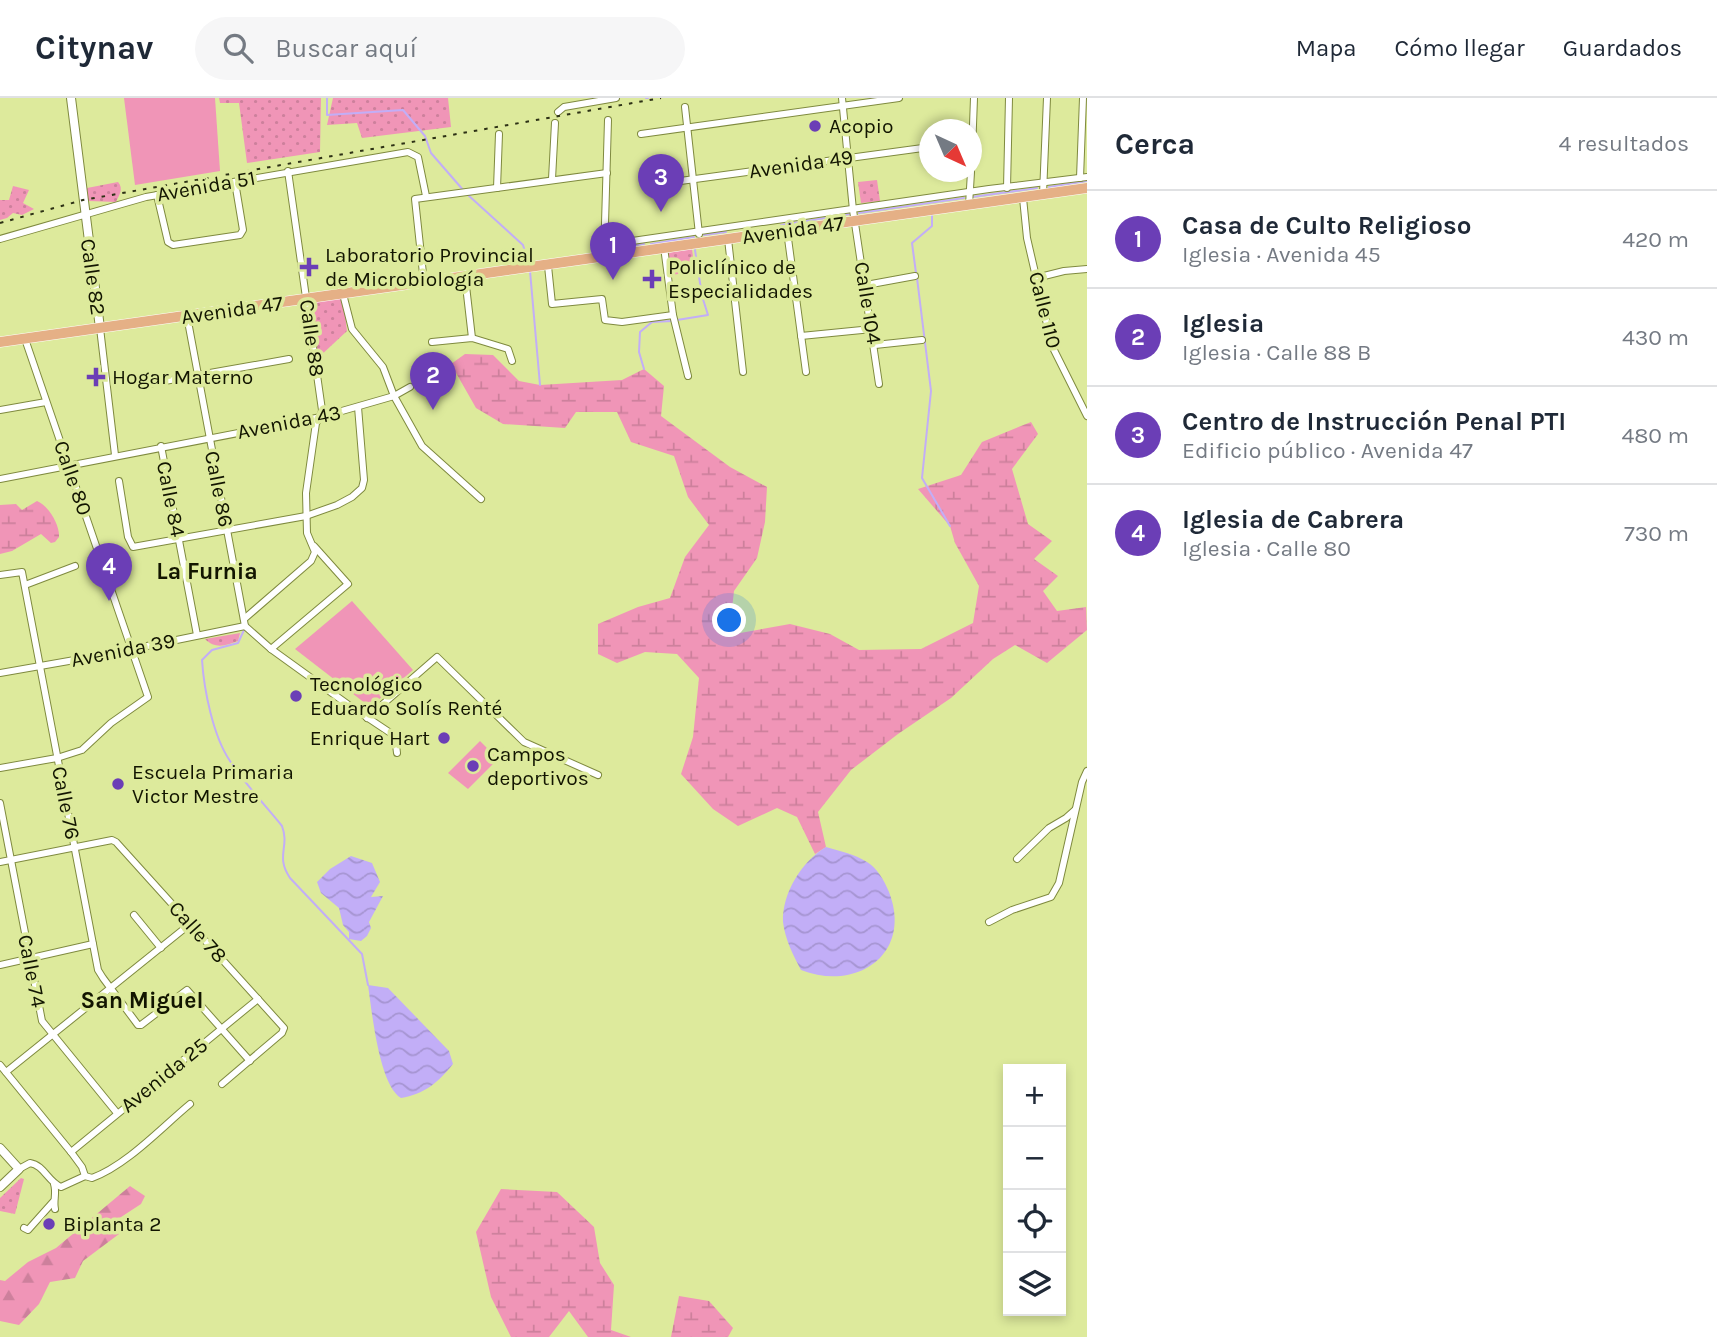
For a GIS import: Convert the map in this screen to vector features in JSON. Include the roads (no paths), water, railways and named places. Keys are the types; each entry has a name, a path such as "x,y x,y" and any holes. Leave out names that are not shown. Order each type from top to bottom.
{"main road":[{"name":"Avenida 47","path":"0,342 604,258 700,237 728,239 757,229 787,231 855,216 969,205 1087,188"}],"street":[{"name":"Calle 82","path":"71,98 115,455"},
{"path":"558,112 564,107 616,98"},
{"path":"640,134 842,101 899,98"},
{"path":"973,119 974,98"},
{"path":"1007,187 1009,98"},
{"path":"1044,194 1047,98"},
{"path":"1083,98 1083,178"},
{"name":"Calle 104","path":"842,101 879,384"},
{"path":"685,107 700,237"},
{"path":"604,258 608,120"},
{"path":"552,180 555,123"},
{"path":"497,188 499,134"},
{"name":"Avenida 49","path":"673,182 919,148"},
{"name":"Avenida 51","path":"0,239 157,195 408,152 415,154 421,166 426,197"},
{"name":"Calle 88","path":"271,649 348,584 313,544 307,533 306,493 316,423 322,410 288,171"},
{"path":"424,283 415,199 607,173"},
{"name":"Avenida 47","path":"605,245 700,237 855,216 970,192 1083,178"},
{"path":"157,195 168,242 173,245 240,235 243,230 235,182"},
{"path":"969,205 970,182"},
{"name":"Calle 110","path":"1023,198 1027,238 1052,346 1087,416"},
{"path":"787,231 806,372"},
{"path":"728,239 743,372"},
{"path":"664,247 673,315 688,376"},
{"path":"548,266 552,304 602,299 605,320 622,322 673,315"},
{"path":"1036,278 1087,269"},
{"path":"866,285 915,276"},
{"path":"465,277 472,338"},
{"path":"343,294 352,329 383,367 394,396 422,446 481,499"},
{"name":"Calle 86","path":"187,316 244,622"},
{"path":"801,336 872,329"},
{"path":"432,342 472,338 508,349 512,360"},
{"name":"Calle 80","path":"25,339 148,697 111,723 84,749 57,758"},
{"path":"875,345 922,340"},
{"path":"142,386 289,359"},
{"name":"Avenida 43","path":"0,479 321,417 394,396 410,387"},
{"path":"0,410 46,402"},
{"path":"119,481 131,546 136,548 306,516 337,505 362,488 364,480 358,407"},
{"name":"Calle 84","path":"162,446 198,635"},
{"name":"Calle 88","path":"244,622 311,561 315,552 313,544"},
{"path":"25,585 75,566"},
{"name":"Calle 76","path":"0,575 22,572 38,667 99,970 110,990 136,1024 141,1025 182,992 189,992 222,1029"},
{"path":"244,622 271,649 395,736 397,754"},
{"name":"Avenida 39","path":"0,673 132,649 244,622"},
{"path":"367,718 437,657 524,742 598,775"},
{"path":"0,768 57,758"},
{"path":"989,922 1012,910 1051,897 1059,883 1082,782 1087,771"},
{"name":"Calle 74","path":"0,803 42,1021 117,1113"},
{"path":"1017,859 1049,828 1076,809"},
{"name":"Calle 78","path":"75,847 112,840 283,1025 282,1033 250,1061"},
{"path":"0,862 75,847"},
{"path":"134,915 161,948"},
{"path":"6,1072 190,924"},
{"path":"0,965 93,943"},
{"name":"Avenida 25","path":"71,1152 258,999"},
{"path":"222,1029 250,1061 222,1084"},
{"path":"0,1065 71,1152 85,1176"},
{"path":"54,1184 66,1187 85,1176 92,1178 107,1170 190,1104"},
{"path":"0,1148 19,1169"},
{"path":"0,1187 19,1169 30,1163 38,1165 54,1184 54,1206 28,1230 24,1228"}],"water":[{"path":"826,847 857,857 874,868 889,892 894,914 893,933 886,950 875,962 860,971 842,976 822,976 801,970 787,941 783,922 786,900 795,879 809,861"},
{"path":"351,856 372,863 380,882 371,897 383,896 369,922 371,928 361,941 349,939 349,932 343,925 339,908 321,893 317,882 330,869"},
{"path":"368,985 388,988 449,1051 453,1064 442,1077 424,1090 401,1098 393,1091 382,1064"}],"waterway":[{"path":"327,98 327,115 403,110 425,136 431,153 464,191"},
{"path":"1049,187 1087,181"},
{"path":"972,197 1037,188"},
{"path":"468,195 523,245 528,262"},
{"path":"859,213 964,198"},
{"path":"781,225 850,214"},
{"path":"916,273 912,243 932,226 932,216"},
{"path":"704,235 726,232"},
{"path":"651,244 694,237"},
{"path":"608,249 644,244"},
{"path":"677,320 708,315 702,296 695,250"},
{"path":"530,271 540,385"},
{"path":"917,278 931,391 922,478 950,526"},
{"path":"644,369 639,352 640,332 652,322 672,321"},
{"path":"244,630 238,643 212,650 202,660 214,726 230,761 282,826 285,840 284,864 290,878 362,954 368,985"}],"railway":[{"path":"0,223 83,200 661,98"}],"place":[{"name":"Acopio","path":"815,126"},
{"name":"Centro de Instrucción Penal PTI","path":"661,212"},
{"name":"Laboratorio Provincial de Microbiología","path":"309,267"},
{"name":"Policlínico de Especialidades","path":"652,279"},
{"name":"Casa de Culto Religioso","path":"613,280"},
{"name":"Hogar Materno","path":"96,377"},
{"name":"Iglesia","path":"433,410"},
{"name":"Iglesia de Cabrera","path":"109,601"},
{"name":"Tecnológico Eduardo Solís Renté","path":"296,696"},
{"name":"Enrique Hart","path":"444,738"},
{"name":"Campos deportivos","path":"473,766"},
{"name":"Escuela Primaria Victor Mestre","path":"118,784"},
{"name":"Biplanta 2","path":"49,1224"}],"district":[{"name":"La Furnia","path":"207,571"},
{"name":"San Miguel","path":"142,1000"}]}
